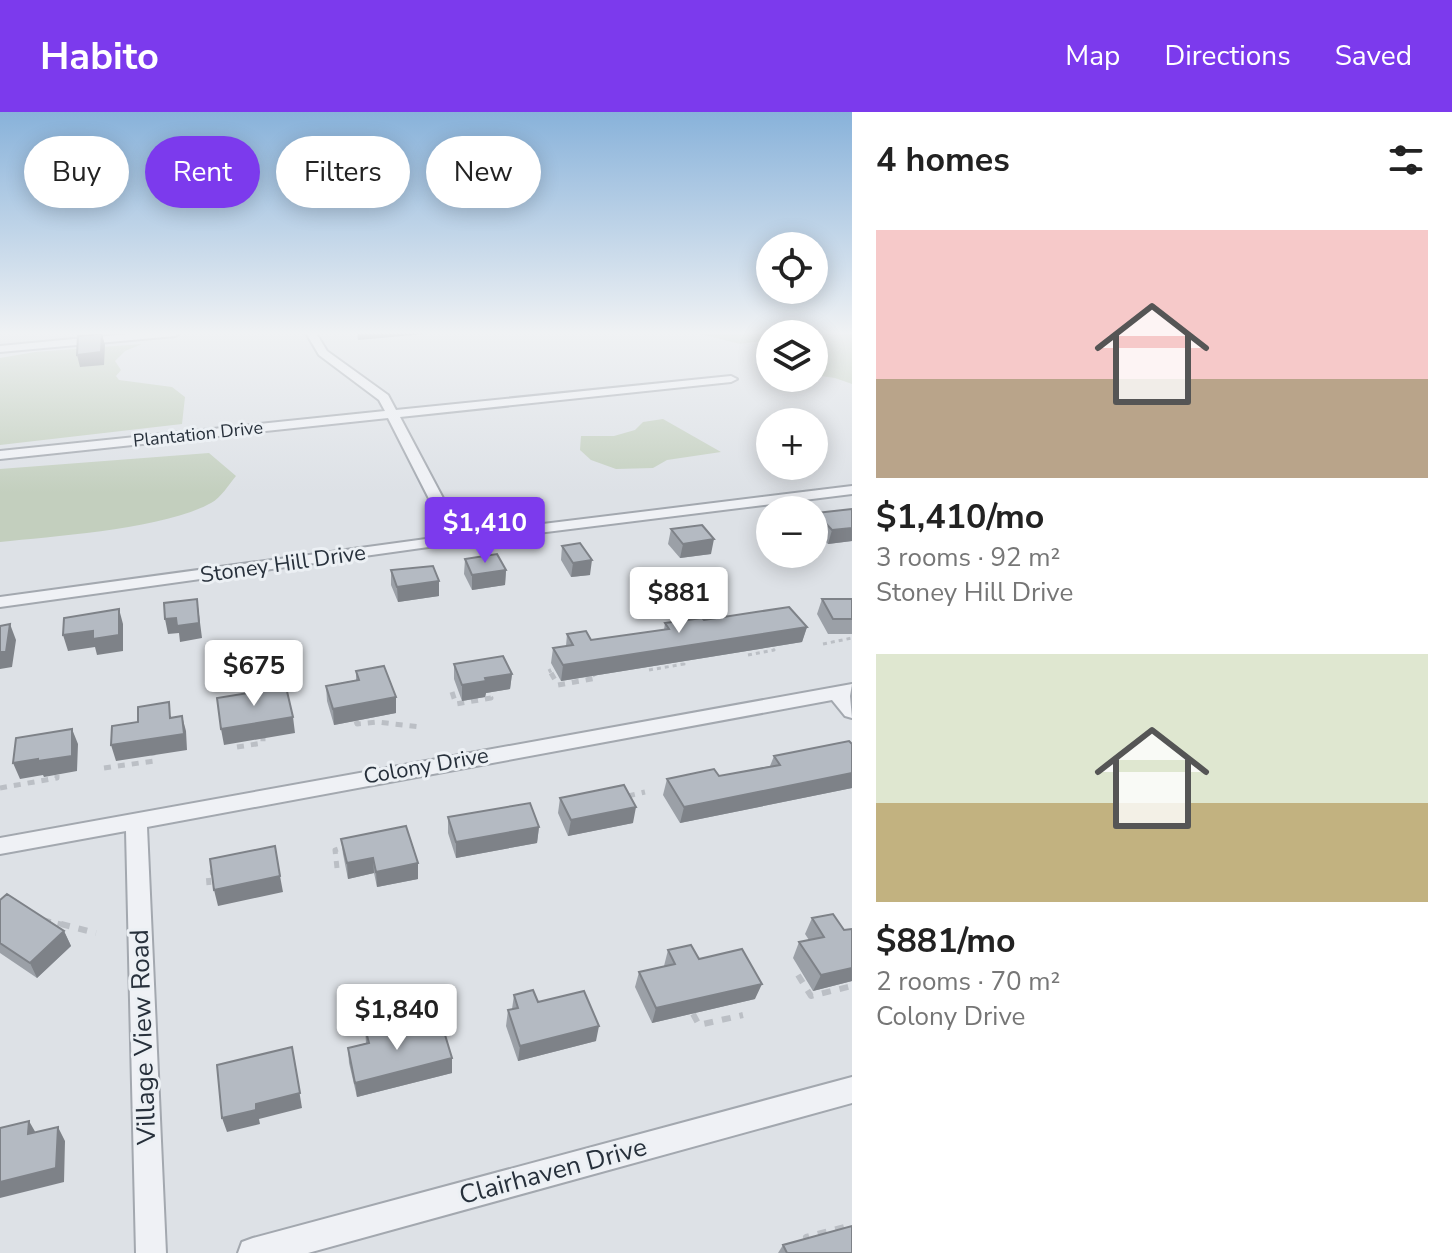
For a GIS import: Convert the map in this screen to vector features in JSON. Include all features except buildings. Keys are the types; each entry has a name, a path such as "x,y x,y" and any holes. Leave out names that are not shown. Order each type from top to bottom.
{"street":[{"path":"368,386 379,394 394,414 457,539"},
{"name":"Plantation Drive","path":"0,455 661,386"},
{"name":"Stoney Hill Drive","path":"0,602 457,539 852,490"},
{"path":"844,692 852,712"},
{"name":"Colony Drive","path":"0,846 844,692"},
{"name":"Village View Road","path":"136,821 151,1253"},
{"name":"Clairhaven Drive","path":"253,1253 852,1090"}],"path":[{"path":"823,644 852,638"},
{"path":"748,655 774,650 772,648"},
{"path":"649,670 684,664 681,661"},
{"path":"549,669 558,685 597,678 595,675"},
{"path":"452,692 456,704 491,698 488,693"},
{"path":"356,721 357,724 377,722 420,727"},
{"path":"237,747 263,743 263,738"},
{"path":"104,768 154,761 153,755"},
{"path":"0,788 57,778 57,775"},
{"path":"615,798 645,792"},
{"path":"337,868 335,850 351,846"},
{"path":"209,885 208,873 220,870"},
{"path":"36,924 42,919 96,933"},
{"path":"798,975 811,996 852,986"},
{"path":"693,1014 699,1025 743,1015"},
{"path":"812,1248 806,1237 852,1225"}],"green space":[{"path":"0,386 166,386 185,397 182,424 0,445"},
{"path":"663,419 721,452 667,460 653,468 616,469 591,460 580,450 581,436 614,436 635,430 643,422"},
{"path":"209,453 236,476 215,501 191,512 109,530 0,542 0,469"}]}
